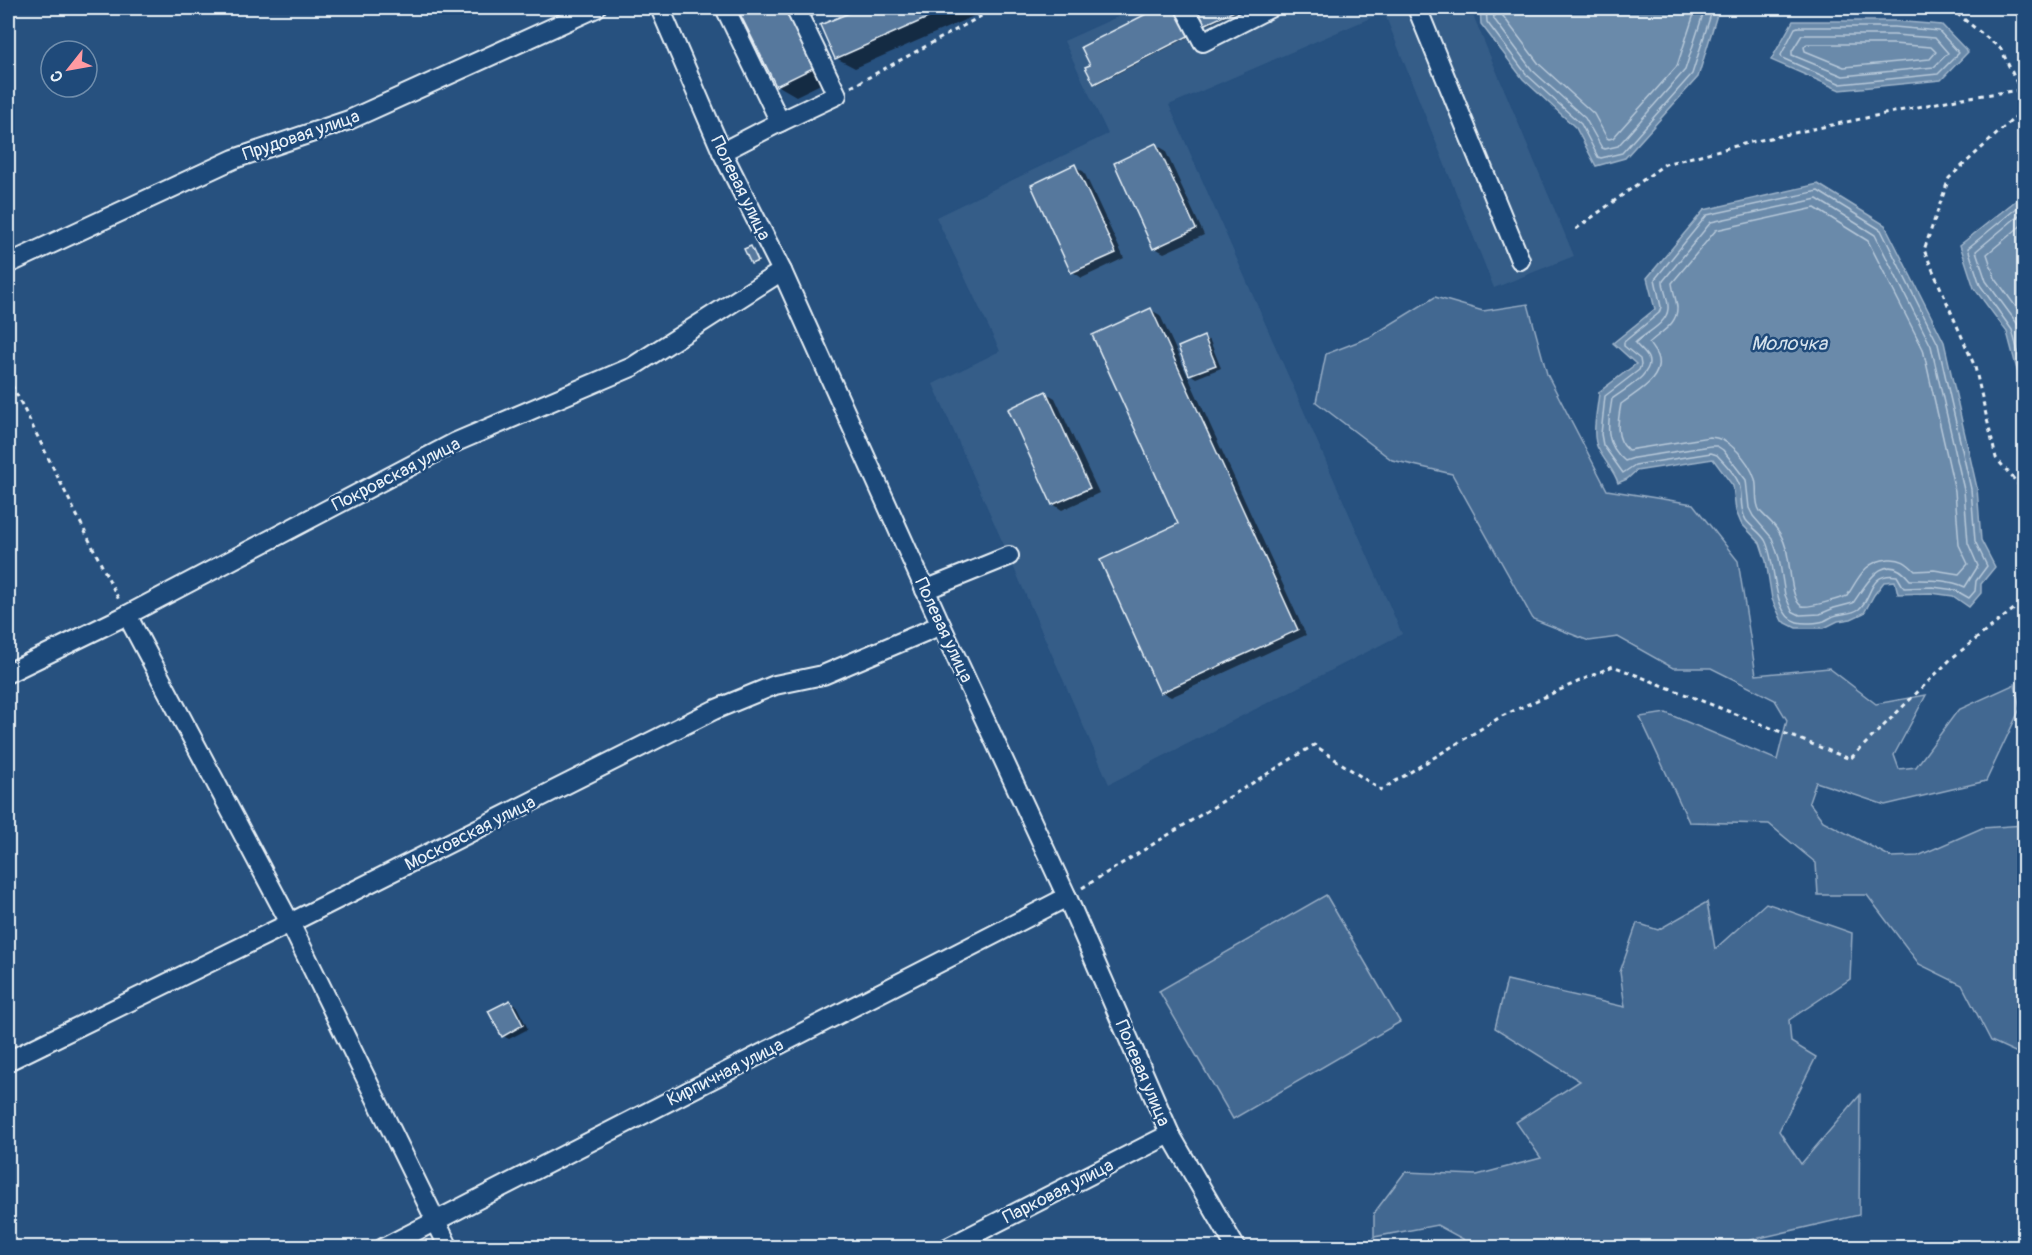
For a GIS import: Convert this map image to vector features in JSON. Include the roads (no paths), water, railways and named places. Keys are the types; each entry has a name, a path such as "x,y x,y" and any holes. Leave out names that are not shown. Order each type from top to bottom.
{"street":[{"name":"Прудовая улица","path":"8,264 234,159 349,120 596,8"},
{"name":"Полевая улица","path":"660,8 722,152 782,271 925,590 1067,897 1170,1134 1236,1248"},
{"path":"725,8 780,122"},
{"path":"1185,8 1203,42 1270,8"},
{"path":"1418,8 1520,260"},
{"path":"722,152 837,95 799,9"},
{"name":"Покровская улица","path":"8,673 127,615 456,442 632,367 782,271"},
{"path":"925,590 1008,556"},
{"path":"127,615 290,923 449,1248"},
{"name":"Московская улица","path":"8,1061 290,923 714,710 775,685 822,675 941,625"},
{"name":"Кирпичная улица","path":"383,1248 1067,897"},
{"name":"Парковая улица","path":"947,1248 1170,1134"}],"water":[{"path":"1480,8 1719,8 1698,77 1625,158 1596,166 1576,128 1523,79 1481,24"},
{"path":"1793,21 1894,21 1942,25 1968,52 1941,80 1840,90 1771,60"},
{"name":"Молочка","path":"1818,184 1885,225 1944,342 1977,488 1981,540 1995,567 1981,584 1981,593 1969,607 1953,596 1931,593 1898,594 1895,581 1884,582 1864,613 1824,628 1796,628 1782,621 1772,599 1766,561 1760,543 1741,523 1736,511 1733,486 1713,459 1636,471 1618,483 1596,444 1595,430 1599,392 1636,364 1613,343 1655,309 1647,278 1704,210"},
{"path":"2024,194 2024,396 2007,332 1974,288 1960,245"}]}
